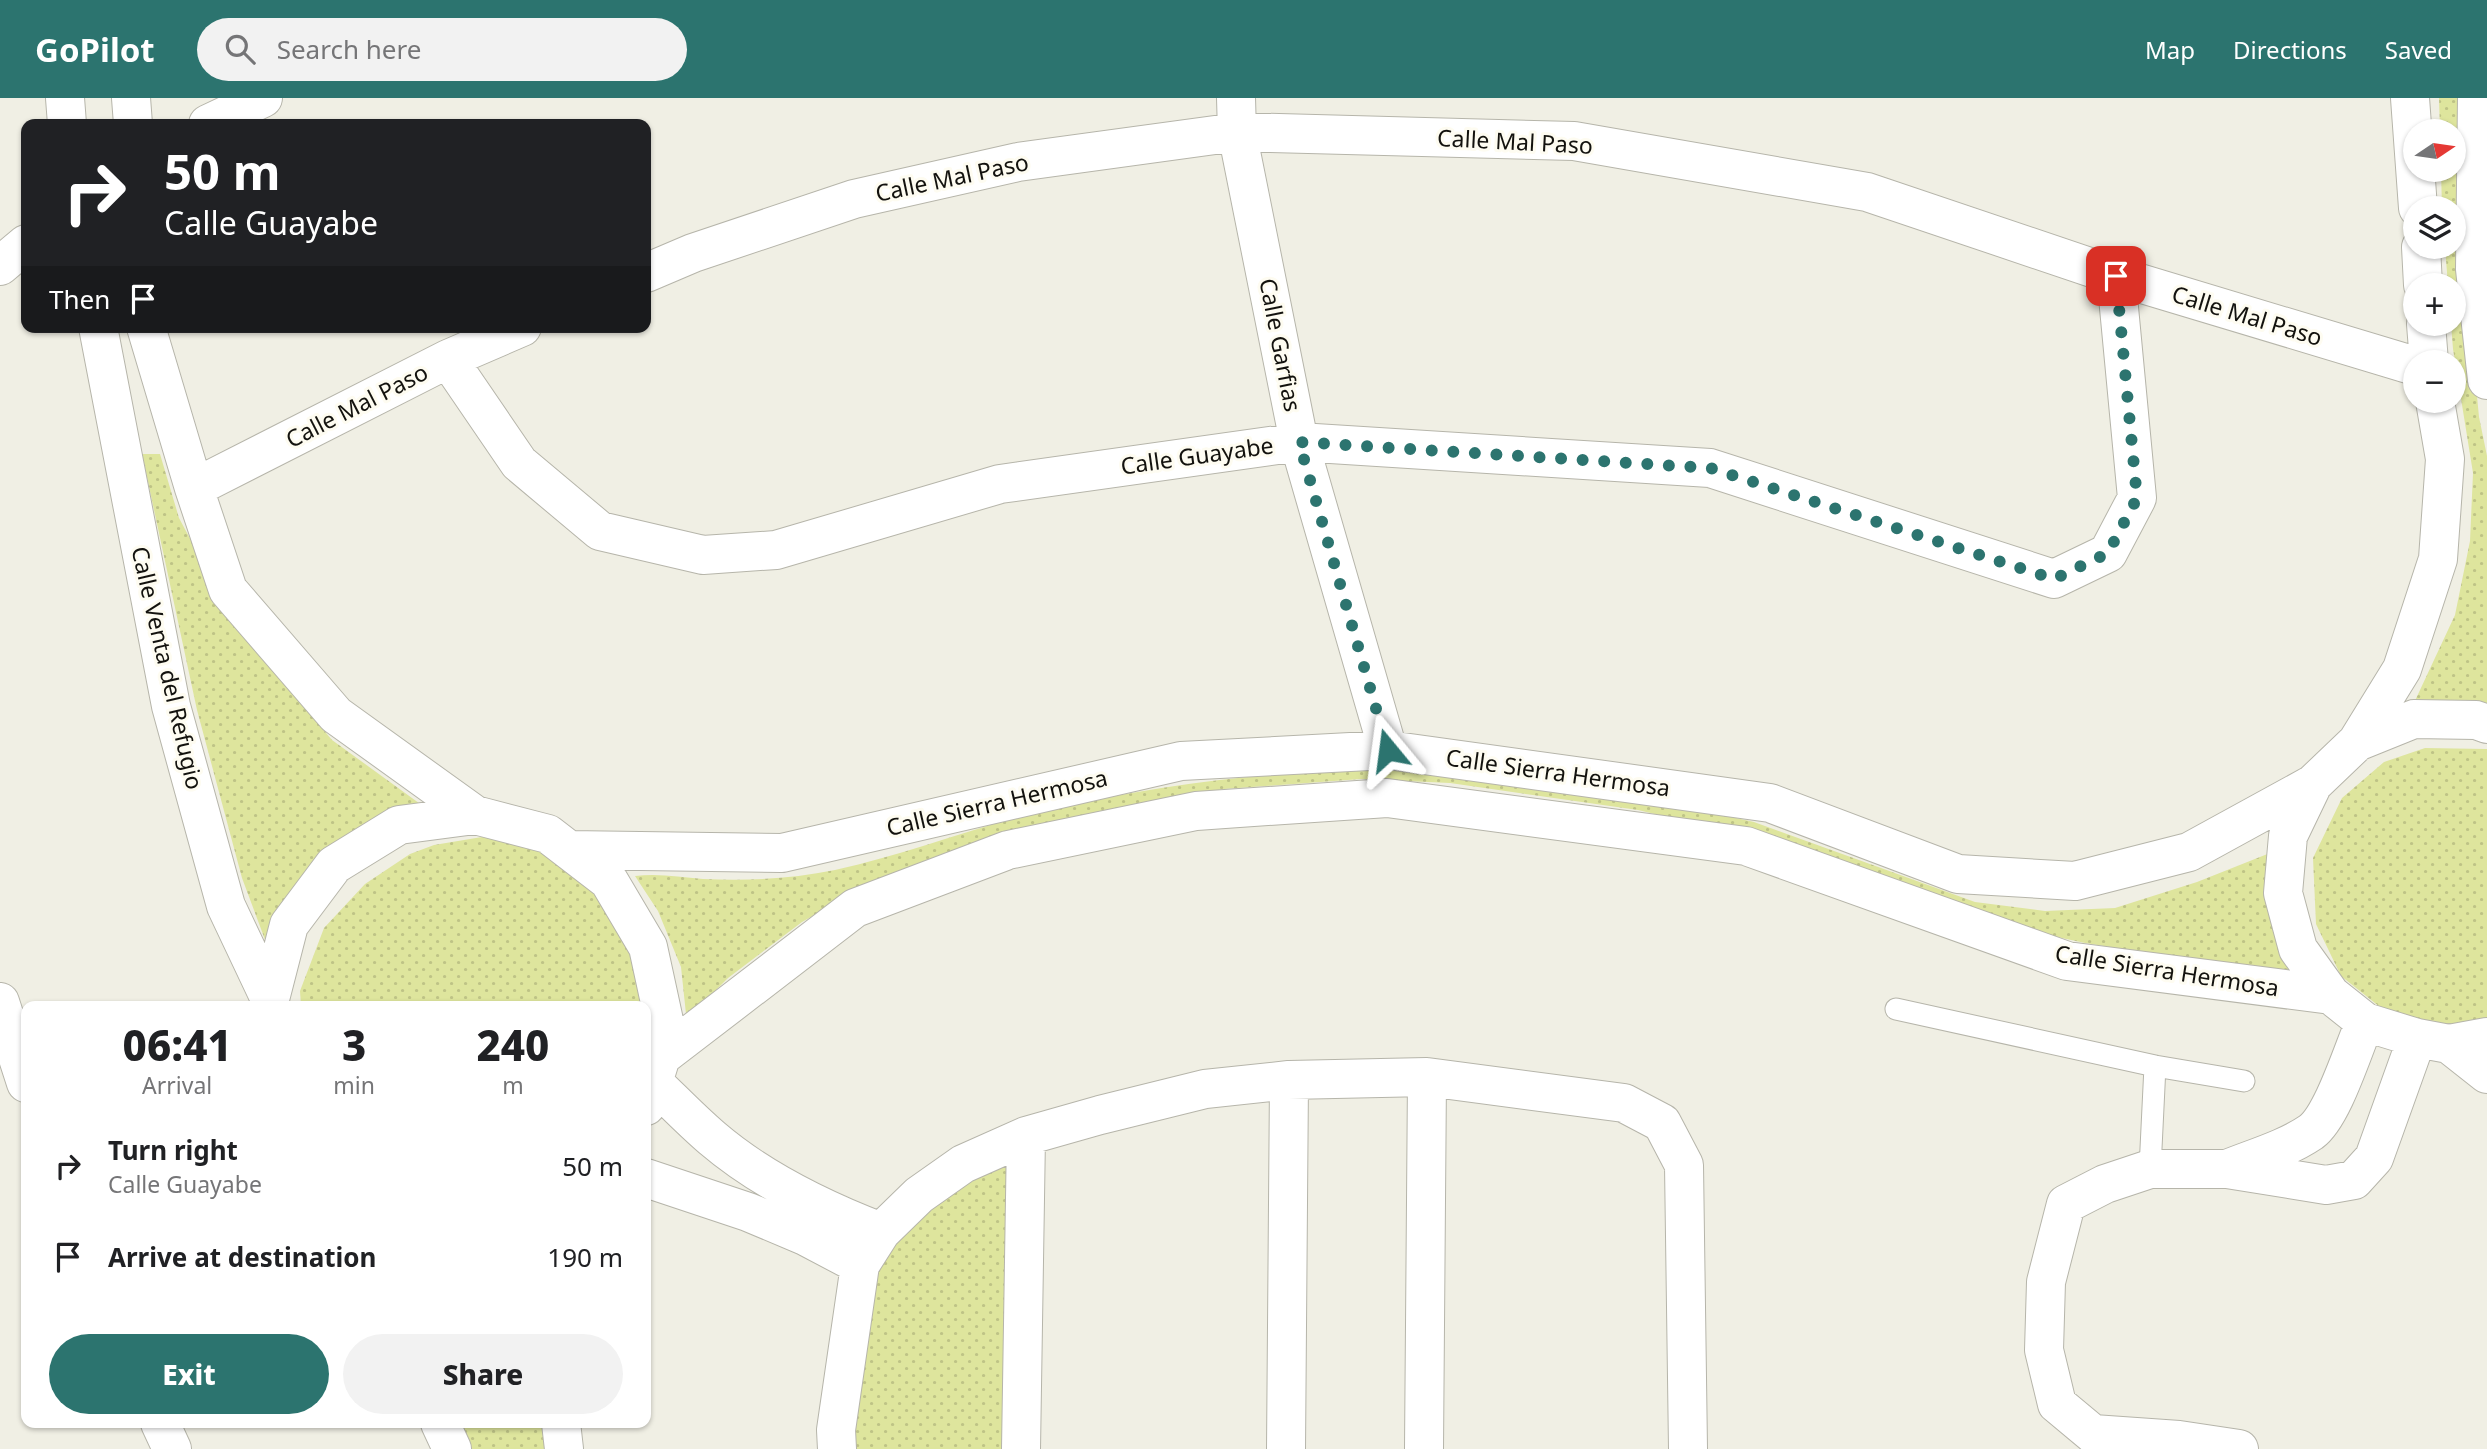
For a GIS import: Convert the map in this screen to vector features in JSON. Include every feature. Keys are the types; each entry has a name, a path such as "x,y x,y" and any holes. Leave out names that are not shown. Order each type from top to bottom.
{"street":[{"path":"65,98 67,119"},
{"path":"131,98 133,119"},
{"path":"219,119 263,98"},
{"path":"2410,98 2417,196"},
{"path":"2477,98 2487,380"},
{"name":"Calle Mal Paso","path":"651,271 693,253 854,199 1236,115 1574,141 1867,192 2116,276 2403,362"},
{"name":"Calle Garfias","path":"1236,115 1299,442 1388,750"},
{"path":"0,266 21,248"},
{"name":"Calle Guayabe","path":"448,359 519,463 600,531 703,555 776,550 999,484 1299,442 1710,468 2054,579 2108,553 2137,498 2116,276"},
{"name":"Calle Venta del Refugio","path":"98,333 171,706 226,906 270,1001"},
{"path":"148,333 228,590 336,715 475,815 548,834 609,881 648,947 666,1031 653,1081 712,1138 751,1167 836,1215 881,1232"},
{"name":"Calle Mal Paso","path":"194,488 448,359 508,333"},
{"path":"2437,413 2445,459 2438,559 2402,669 2357,742 2313,784 2288,836 2283,893 2298,949 2331,996 2365,1022 2433,1041 2487,1074"},
{"path":"2357,742 2414,719 2476,720 2487,724"},
{"name":"Calle Sierra Hermosa","path":"569,850 782,853 1181,761 1388,750 1770,803 1958,874 2075,881 2189,852 2313,784"},
{"name":"Calle Sierra Hermosa","path":"653,1081 855,908 1008,850 1196,811 1387,798 1746,846 2067,961 2331,996"},
{"path":"271,1001 289,925 334,865 399,825 475,815"},
{"path":"0,1002 21,1067"},
{"path":"2227,1169 2291,1143 2312,1131 2326,1114 2365,1022"},
{"path":"2433,1041 2487,1037"},
{"path":"2239,1449 2179,1440 2093,1434 2057,1404 2044,1350 2046,1282 2066,1204 2105,1184 2150,1169 2227,1169 2326,1185 2354,1180 2374,1158 2433,1041"},
{"path":"1424,1449 1427,1077"},
{"path":"837,1449 836,1430 860,1265 881,1232 919,1195 964,1164 1026,1136 1205,1089 1289,1080 1427,1077 1624,1103 1662,1123 1684,1165 1688,1449"},
{"path":"1286,1449 1289,1080"},
{"path":"1021,1449 1026,1136"},
{"path":"651,1180 748,1212 805,1236 860,1265"},
{"path":"162,1428 172,1449"},
{"path":"442,1428 452,1449"},
{"path":"562,1428 564,1449"}],"lane":[{"path":"1896,1009 2155,1066 2244,1082"},
{"path":"2150,1169 2155,1066"}],"green space":[{"path":"2439,98 2463,98 2463,119 2440,119"},
{"path":"2441,182 2462,182 2462,196 2442,196"},
{"path":"2446,259 2464,259 2465,273 2447,273"},
{"path":"2466,281 2479,417 2487,456 2487,711 2413,705 2455,615 2470,541 2473,473 2463,413 2466,413 2466,350 2453,349 2452,336 2466,336"},
{"path":"142,454 160,454 179,518 239,630 332,740 423,806 270,953 242,878 197,710"},
{"path":"2425,748 2487,749 2487,1021 2440,1025 2385,1011 2341,976 2316,924 2313,858 2342,798 2384,762"},
{"path":"1382,769 1633,795 1754,822 1975,902 2045,911 2115,908 2197,882 2275,851 2297,977 2085,943 1998,924 1760,839 1638,810 1450,783 1361,779 1224,789 1085,815 945,853 878,879 802,922 728,978 696,1010 686,1014 681,967 658,911 635,876 736,880 802,875 891,856 1000,822 1096,800 1259,776"},
{"path":"482,837 539,848 597,890 629,940 649,1001 301,1001 300,991 324,928 365,884 410,854 434,845"},
{"path":"1026,1136 1021,1449 837,1449 860,1265"},
{"path":"460,1428 546,1428 546,1449 471,1449"}],"route":[{"path":"1388,750 1299,442 1710,468 2054,579 2108,553 2137,498 2116,276"}]}
